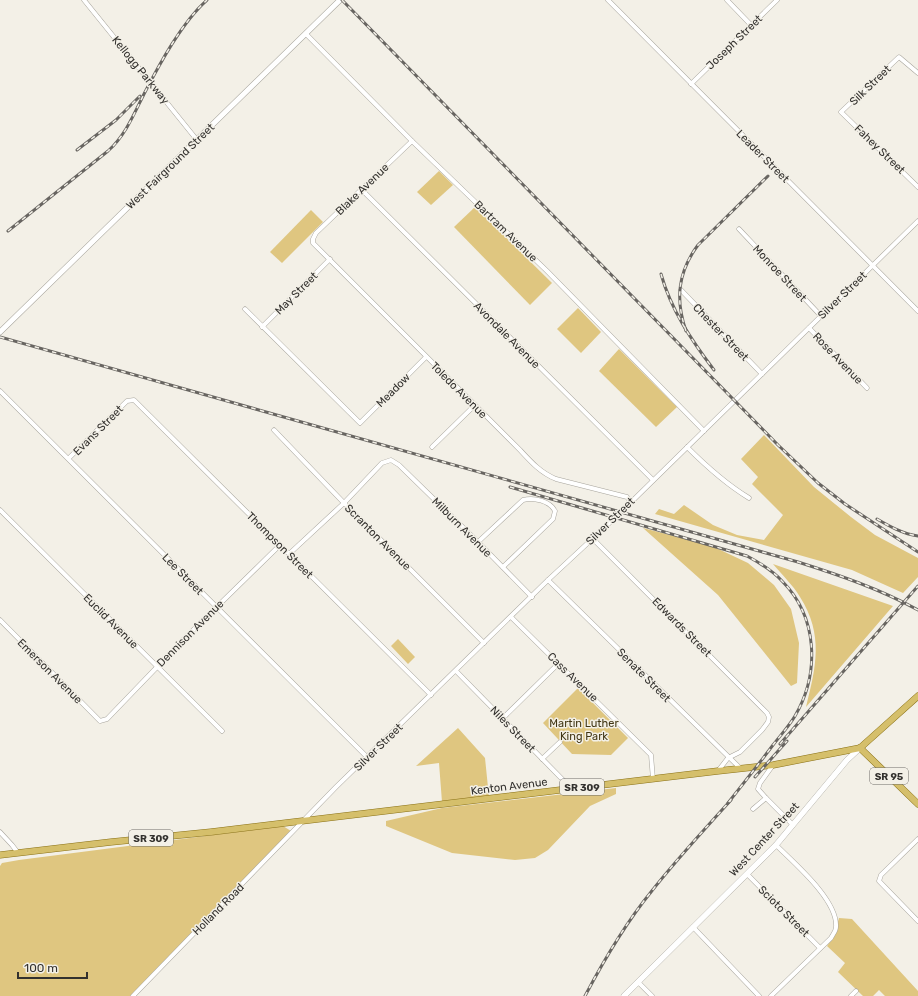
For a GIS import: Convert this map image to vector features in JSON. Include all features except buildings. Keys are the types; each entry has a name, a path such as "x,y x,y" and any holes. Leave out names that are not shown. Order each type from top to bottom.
{"main road":[{"name":"West Center Street","path":"624,996 776,845 847,760 918,696"},
{"name":"Kenton Avenue","path":"303,821 568,788 773,766 860,748"},
{"name":"SR 95","path":"860,748 918,804"},
{"name":"SR 309","path":"0,855 303,821"}],"street":[{"name":"Kellogg Parkway","path":"84,0 197,140"},
{"name":"West Fairground Street","path":"0,332 340,0"},
{"name":"Leader Street","path":"608,0 918,311"},
{"path":"727,0 751,25"},
{"name":"Joseph Street","path":"691,84 777,0"},
{"name":"Bartram Avenue","path":"306,34 412,141 547,271 704,430"},
{"name":"Silk Street","path":"841,112 899,57 918,73"},
{"name":"Fahey Street","path":"841,112 918,187"},
{"name":"Blake Avenue","path":"313,238 316,233 412,141"},
{"name":"Avondale Avenue","path":"362,190 653,480"},
{"name":"Silver Street","path":"303,821 367,756 548,580 593,539 918,221"},
{"name":"Monroe Street","path":"739,229 821,316"},
{"name":"Toledo Avenue","path":"313,238 316,245 536,468 546,475 556,479 627,497 631,502"},
{"name":"May Street","path":"262,327 330,259"},
{"name":"Chester Street","path":"681,290 762,374"},
{"path":"245,308 262,327"},
{"name":"Meadow","path":"262,327 360,423 426,357"},
{"name":"Rose Avenue","path":"809,328 867,388"},
{"name":"Lee Street","path":"0,391 367,756"},
{"name":"Thompson Street","path":"127,401 134,400 431,695"},
{"name":"Evans Street","path":"69,458 127,401"},
{"path":"432,447 475,405"},
{"name":"Scranton Avenue","path":"274,430 344,503 484,643"},
{"path":"687,447 734,489 749,498"},
{"name":"Milburn Avenue","path":"344,503 382,463 391,460 399,465 532,597"},
{"path":"478,542 523,500 529,498 553,506 556,512 554,519 503,567"},
{"path":"289,554 344,503"},
{"name":"Euclid Avenue","path":"0,510 156,667 222,731"},
{"name":"Edwards Street","path":"593,539 766,710 769,717 768,722 762,730 740,752 728,758"},
{"name":"Dennison Avenue","path":"100,721 107,719 156,667 280,545"},
{"name":"Senate Street","path":"548,580 740,769"},
{"name":"Cass Avenue","path":"511,617 651,755 653,779"},
{"name":"Emerson Avenue","path":"0,620 100,721"},
{"path":"503,718 558,664"},
{"name":"Niles Street","path":"456,671 565,782 568,788"},
{"path":"542,759 560,742"},
{"path":"718,771 728,758"},
{"path":"773,766 760,782 758,789 793,825"},
{"path":"754,809 766,798"},
{"name":"Holland Road","path":"133,996 303,821"},
{"path":"0,832 18,853"},
{"path":"918,838 881,875 879,881 918,921"},
{"path":"770,996 831,938 837,929 836,918 831,905 823,894 776,845"},
{"name":"Scioto Street","path":"747,874 820,948"},
{"path":"693,927 759,996"},
{"path":"638,982 652,996"},
{"path":"851,996 856,991"}],"green space":[{"path":"439,171 453,185 431,205 417,192"},
{"path":"475,207 552,283 530,305 454,227"},
{"path":"311,210 323,222 282,263 270,252"},
{"path":"578,308 601,332 581,353 557,329"},
{"path":"619,349 677,407 656,427 599,371"},
{"path":"764,435 814,487 851,517 875,535 918,558 918,577 903,593 852,570 655,514 659,509 674,514 684,505 713,525 737,535 764,540 783,515 752,484 758,477 741,459"},
{"path":"643,528 712,546 748,563 774,585 791,609 799,643 797,683 791,686 718,595"},
{"path":"773,564 893,606 806,707 815,665 816,651 812,625 808,611 797,593"},
{"path":"398,639 415,657 408,664 391,646"},
{"name":"Martin Luther King Park","path":"578,688 628,738 611,755 572,754 543,723"},
{"path":"458,728 485,758 489,797 442,802 439,763 416,766"},
{"path":"616,788 616,794 590,806 548,850 535,858 515,860 452,853 386,826 386,821 442,808"},
{"path":"283,826 291,831 130,996 0,996 0,866 2,863"},
{"path":"839,918 852,919 918,991 918,996 885,996 879,990 873,996 863,996 838,972 845,963 827,946 833,938"}],"railway":[{"path":"8,231 114,145 129,124 172,44 189,20 207,0"},
{"path":"342,0 778,445 818,483 845,504 918,552"},
{"path":"77,150 116,120 140,96"},
{"path":"686,331 680,308 680,286 686,265 691,255 698,245 768,176"},
{"path":"661,274 676,313 714,370"},
{"path":"0,337 798,562 859,583 889,595 918,610"},
{"path":"510,487 747,556 774,573 794,595 803,611 809,628 811,646 809,682 795,716 728,803"},
{"path":"877,519 902,532 918,536"},
{"path":"780,744 918,586"},
{"path":"755,777 787,741"},
{"path":"585,996 615,942 641,904 680,857 731,800"}]}
